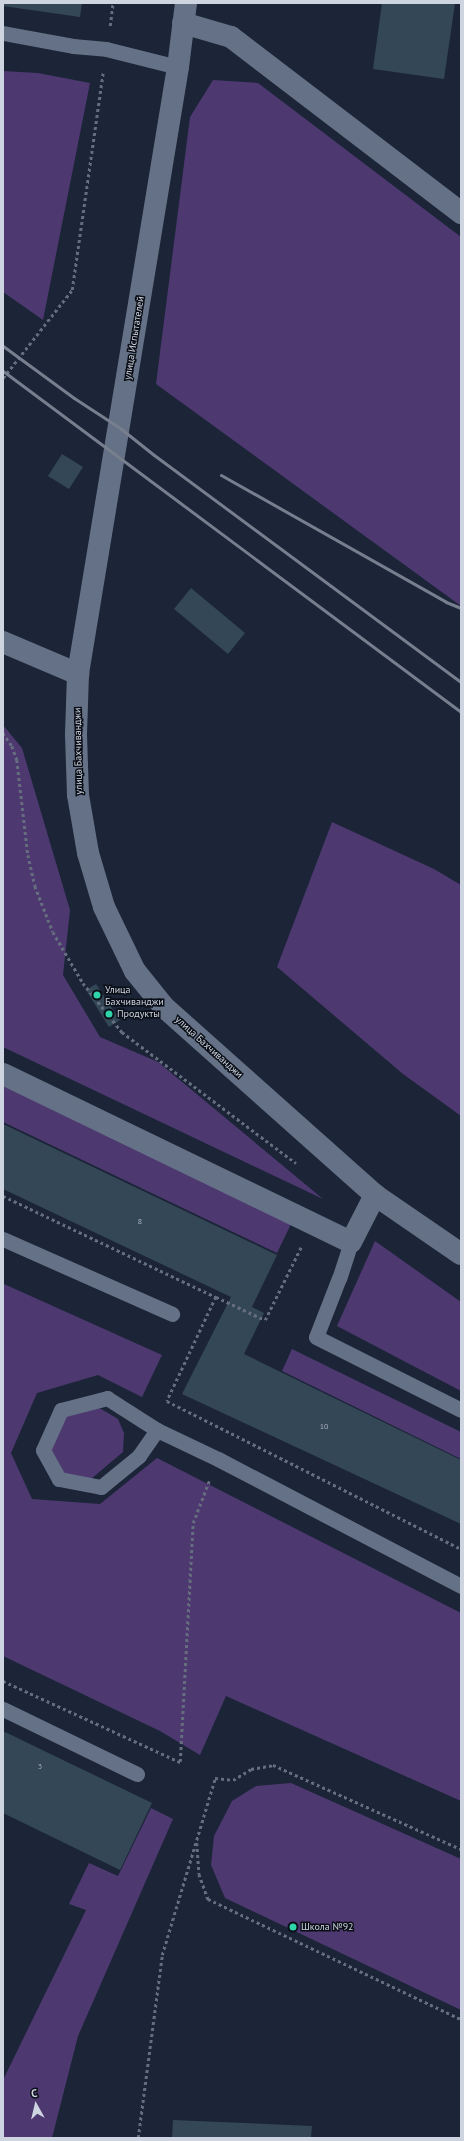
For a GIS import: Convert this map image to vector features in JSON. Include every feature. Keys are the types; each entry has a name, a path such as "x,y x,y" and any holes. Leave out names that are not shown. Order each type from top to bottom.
{"main road":[{"name":"улица Испытателей","path":"78,674 178,67 185,13"},
{"path":"185,13 231,37 461,213"},
{"path":"3,642 78,674"},
{"name":"улица Бахчиванджи","path":"78,674 76,735 78,795 88,853 104,907 135,971 164,1007 375,1195 461,1254"},
{"path":"3,1074 351,1242 375,1195"}],"lane":[{"path":"3,33 73,46 106,49 178,67"},
{"path":"3,1239 172,1314"},
{"path":"351,1242 316,1337 461,1410"},
{"path":"157,1430 139,1456 101,1487 59,1479 43,1450 61,1410 107,1398 157,1430 218,1459 461,1586"},
{"path":"3,1710 137,1774"}],"path":[{"path":"3,378 72,290 106,49"},
{"path":"3,1196 265,1320 313,1223"},
{"path":"216,1297 167,1401 461,1549"},
{"path":"3,1681 180,1762 193,1523 218,1459"},
{"path":"138,2138 162,1955 216,1778 233,1780 251,1769 273,1765 461,1849"},
{"path":"196,1840 199,1874 208,1899 461,2019"}],"shaded area":[{"path":"3,71 38,73 90,83 43,320 3,292"},
{"path":"213,80 258,83 461,237 461,606 156,384 190,117"},
{"path":"3,725 22,748 70,910 63,975 100,1037 158,1062 323,1199 3,1047"},
{"path":"332,822 434,869 461,885 461,1116 403,1074 277,967"},
{"path":"3,1080 293,1220 277,1253 3,1122"},
{"path":"375,1241 461,1302 461,1391 337,1326"},
{"path":"4,1284 162,1355 142,1397 98,1375 37,1393 11,1453 32,1499 100,1504 157,1458 461,1613 461,1801 226,1696 200,1755 160,1731 3,1656"},
{"path":"292,1349 461,1432 461,1459 282,1371"},
{"path":"96,1406 118,1419 124,1433 123,1452 91,1479 53,1472 42,1450 57,1414"},
{"path":"291,1783 461,1859 461,2010 225,1898 211,1865 214,1836 232,1801 256,1786"},
{"path":"151,1808 173,1819 78,2036 52,2138 3,2138 3,2080 86,1910 69,1904 89,1863 118,1876"}],"building":[{"path":"3,3 82,3 80,17 3,6"},
{"path":"382,3 455,3 444,79 373,69"},
{"path":"62,454 83,467 69,489 48,476"},
{"path":"191,588 245,633 228,654 174,609"},
{"path":"96,984 120,1020 109,1027 86,990"},
{"path":"3,1124 277,1255 252,1307 264,1313 244,1354 461,1460 461,1524 182,1394 231,1297 3,1189"},
{"path":"3,1731 152,1803 120,1870 3,1813"},
{"path":"173,2120 312,2126 311,2138 172,2138"}],"railway":[{"path":"3,346 74,398 120,428 154,455 461,682"},
{"path":"3,371 461,712"},
{"path":"221,475 446,602 461,608"}],"place":[{"name":"Улица Бахчиванджи","path":"97,995"},
{"name":"Продукты","path":"109,1014"},
{"name":"Школа №92","path":"293,1927"}]}
